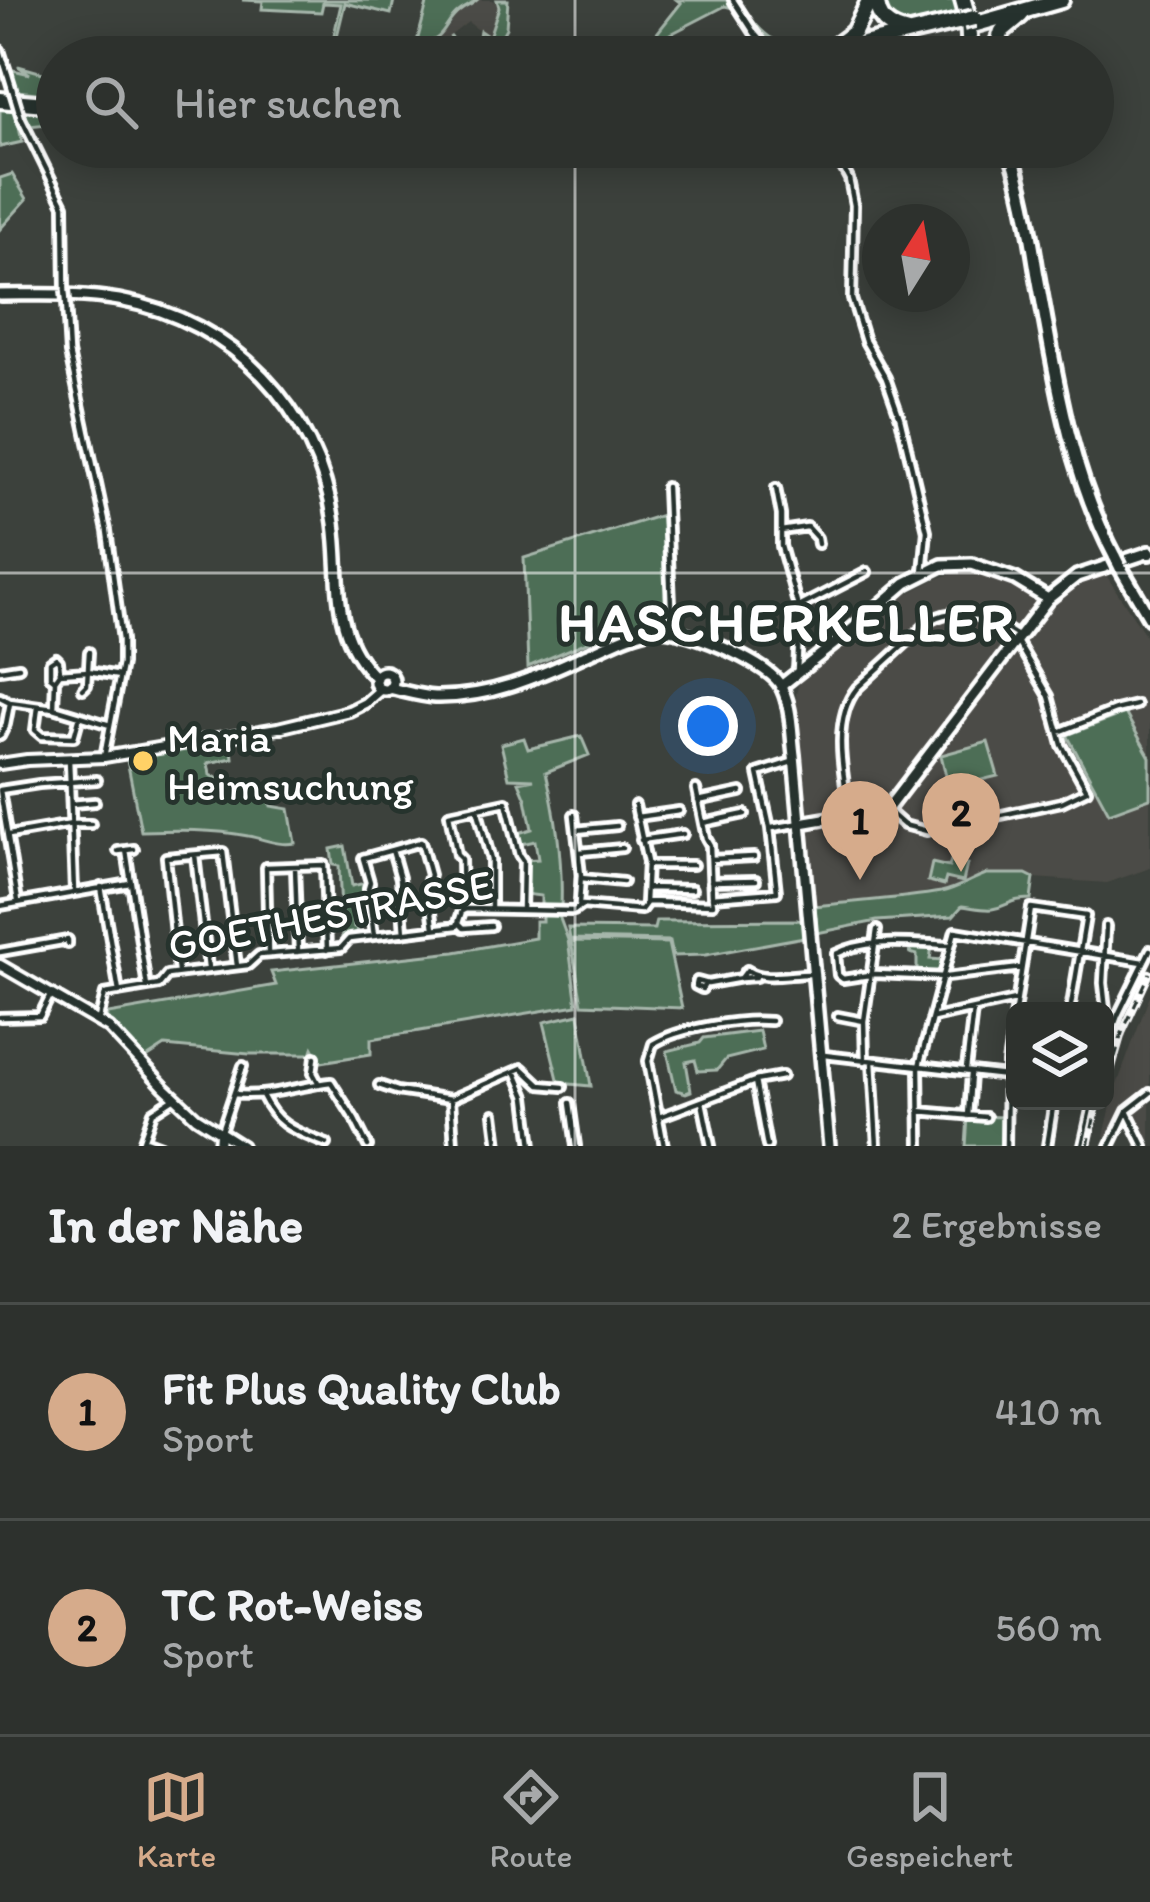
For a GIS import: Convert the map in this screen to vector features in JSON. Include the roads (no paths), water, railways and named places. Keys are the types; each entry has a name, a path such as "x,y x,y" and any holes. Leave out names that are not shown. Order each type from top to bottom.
{"highway":[{"path":"873,0 888,26 914,34"},
{"path":"850,36 873,0"},
{"path":"963,0 969,36"},
{"path":"920,36 1061,0"},
{"path":"1000,36 1035,4"},
{"path":"905,36 968,23"},
{"path":"0,97 36,100"}],"main road":[{"path":"1016,168 1064,421 1098,523 1146,603 1150,618"},
{"path":"0,295 94,297 161,310 208,332 264,375 295,416 322,473 334,524 341,614 349,641 385,684 430,696 518,684 652,629 690,633 786,682"},
{"path":"801,823 886,809 1048,599 1077,576 1149,553"},
{"path":"786,682 923,572 951,563 972,564 1015,579 1048,599"},
{"path":"786,682 829,1146"}],"street":[{"path":"733,0 757,36"},
{"path":"0,50 21,118 36,148"},
{"path":"46,168 64,205 69,353 113,569 123,648 104,757"},
{"path":"844,168 854,205 852,299 865,340 893,396 927,531 923,572"},
{"path":"667,487 672,629"},
{"path":"776,488 781,546 799,607 786,682"},
{"path":"781,531 807,527 818,544"},
{"path":"799,607 867,572"},
{"path":"850,815 842,720 857,688 945,613 970,614 1004,627 1017,639 1049,696 1062,746 1087,790 1062,802 927,831 904,825 886,809"},
{"path":"83,689 88,652"},
{"path":"54,709 51,659 58,658 61,673"},
{"path":"0,670 20,667"},
{"path":"55,680 61,673 88,671 120,676"},
{"path":"0,764 104,757 286,726 349,711 385,684"},
{"path":"0,697 110,725"},
{"path":"0,736 10,702"},
{"path":"1059,732 1136,705"},
{"path":"38,707 35,730 42,736 74,737 80,717"},
{"path":"795,758 758,773 770,828 801,823"},
{"path":"69,760 74,891"},
{"path":"18,901 1,790 97,780"},
{"path":"696,789 711,859 712,897"},
{"path":"698,801 741,792"},
{"path":"71,804 95,802"},
{"path":"462,910 461,860 449,814 506,802 523,861 522,910"},
{"path":"635,805 646,865 646,903"},
{"path":"477,808 491,860 491,909"},
{"path":"637,817 679,811"},
{"path":"703,823 746,814"},
{"path":"574,815 580,905"},
{"path":"9,835 91,824"},
{"path":"576,830 617,826"},
{"name":"GOETHESTRASSE","path":"95,1019 104,995 161,984 165,975 250,964 256,955 342,948 348,939 460,924 462,910 574,911 580,905 640,910 646,903 713,904 712,897 776,892 770,828"},
{"path":"640,840 683,834"},
{"path":"374,936 363,858 421,842 430,876 434,929"},
{"path":"578,852 622,848"},
{"path":"126,850 147,987"},
{"path":"392,850 400,878 404,933"},
{"path":"178,973 166,857 223,852 236,966"},
{"path":"195,855 208,970"},
{"path":"711,859 754,857"},
{"path":"268,954 266,867 324,865 327,950"},
{"path":"646,865 693,865"},
{"path":"295,866 298,952"},
{"path":"581,878 623,882"},
{"path":"711,881 756,880"},
{"path":"0,906 130,883"},
{"path":"101,887 119,992"},
{"path":"646,888 692,889"},
{"path":"932,1018 1016,1000 1031,908 1086,916 1072,1002"},
{"path":"460,924 464,928 491,926"},
{"path":"1105,1002 1106,926"},
{"path":"920,1146 919,1066 957,929 1143,962"},
{"path":"877,930 864,1021 877,1146"},
{"path":"0,952 68,940 68,944"},
{"path":"951,942 843,950 836,954 839,978 942,977 1021,968"},
{"path":"1114,1026 1150,950"},
{"path":"0,965 115,1033 196,1117 242,1146"},
{"path":"705,984 741,978 747,970 756,977 814,974"},
{"path":"0,1017 40,1016 50,996"},
{"path":"968,1116 968,1036 973,1010"},
{"path":"838,1016 864,1021"},
{"path":"664,1146 648,1061 653,1044 723,1024 771,1021"},
{"path":"821,1055 1006,1075"},
{"path":"315,1057 313,1073 319,1084"},
{"path":"219,1146 243,1066"},
{"path":"379,1085 451,1099 522,1069 540,1085 563,1088"},
{"path":"515,1071 526,1097 532,1146"},
{"path":"658,1117 755,1081 782,1076"},
{"path":"755,1081 767,1146"},
{"path":"234,1094 262,1095 334,1084 368,1146"},
{"path":"1110,1146 1127,1111 1150,1093"},
{"path":"262,1095 284,1125 327,1144"},
{"path":"160,1146 143,1143 153,1112 176,1097"},
{"path":"451,1099 454,1146"},
{"path":"702,1102 711,1146"},
{"path":"570,1103 576,1146"},
{"path":"1006,1146 1009,1110"},
{"path":"1047,1146 1053,1110"},
{"path":"1083,1146 1091,1110"},
{"path":"1127,1111 1144,1146"},
{"path":"920,1112 986,1117"},
{"path":"494,1114 498,1146"}],"railway":[{"path":"1114,1061 1150,973"},
{"path":"1088,1146 1096,1110"}],"place":[{"name":"Maria Heimsuchung","path":"143,761"},
{"name":"TC Rot-Weiss","path":"961,872"},
{"name":"Fit Plus Quality Club","path":"860,880"}],"district":[{"name":"HASCHERKELLER","path":"787,622"}]}
